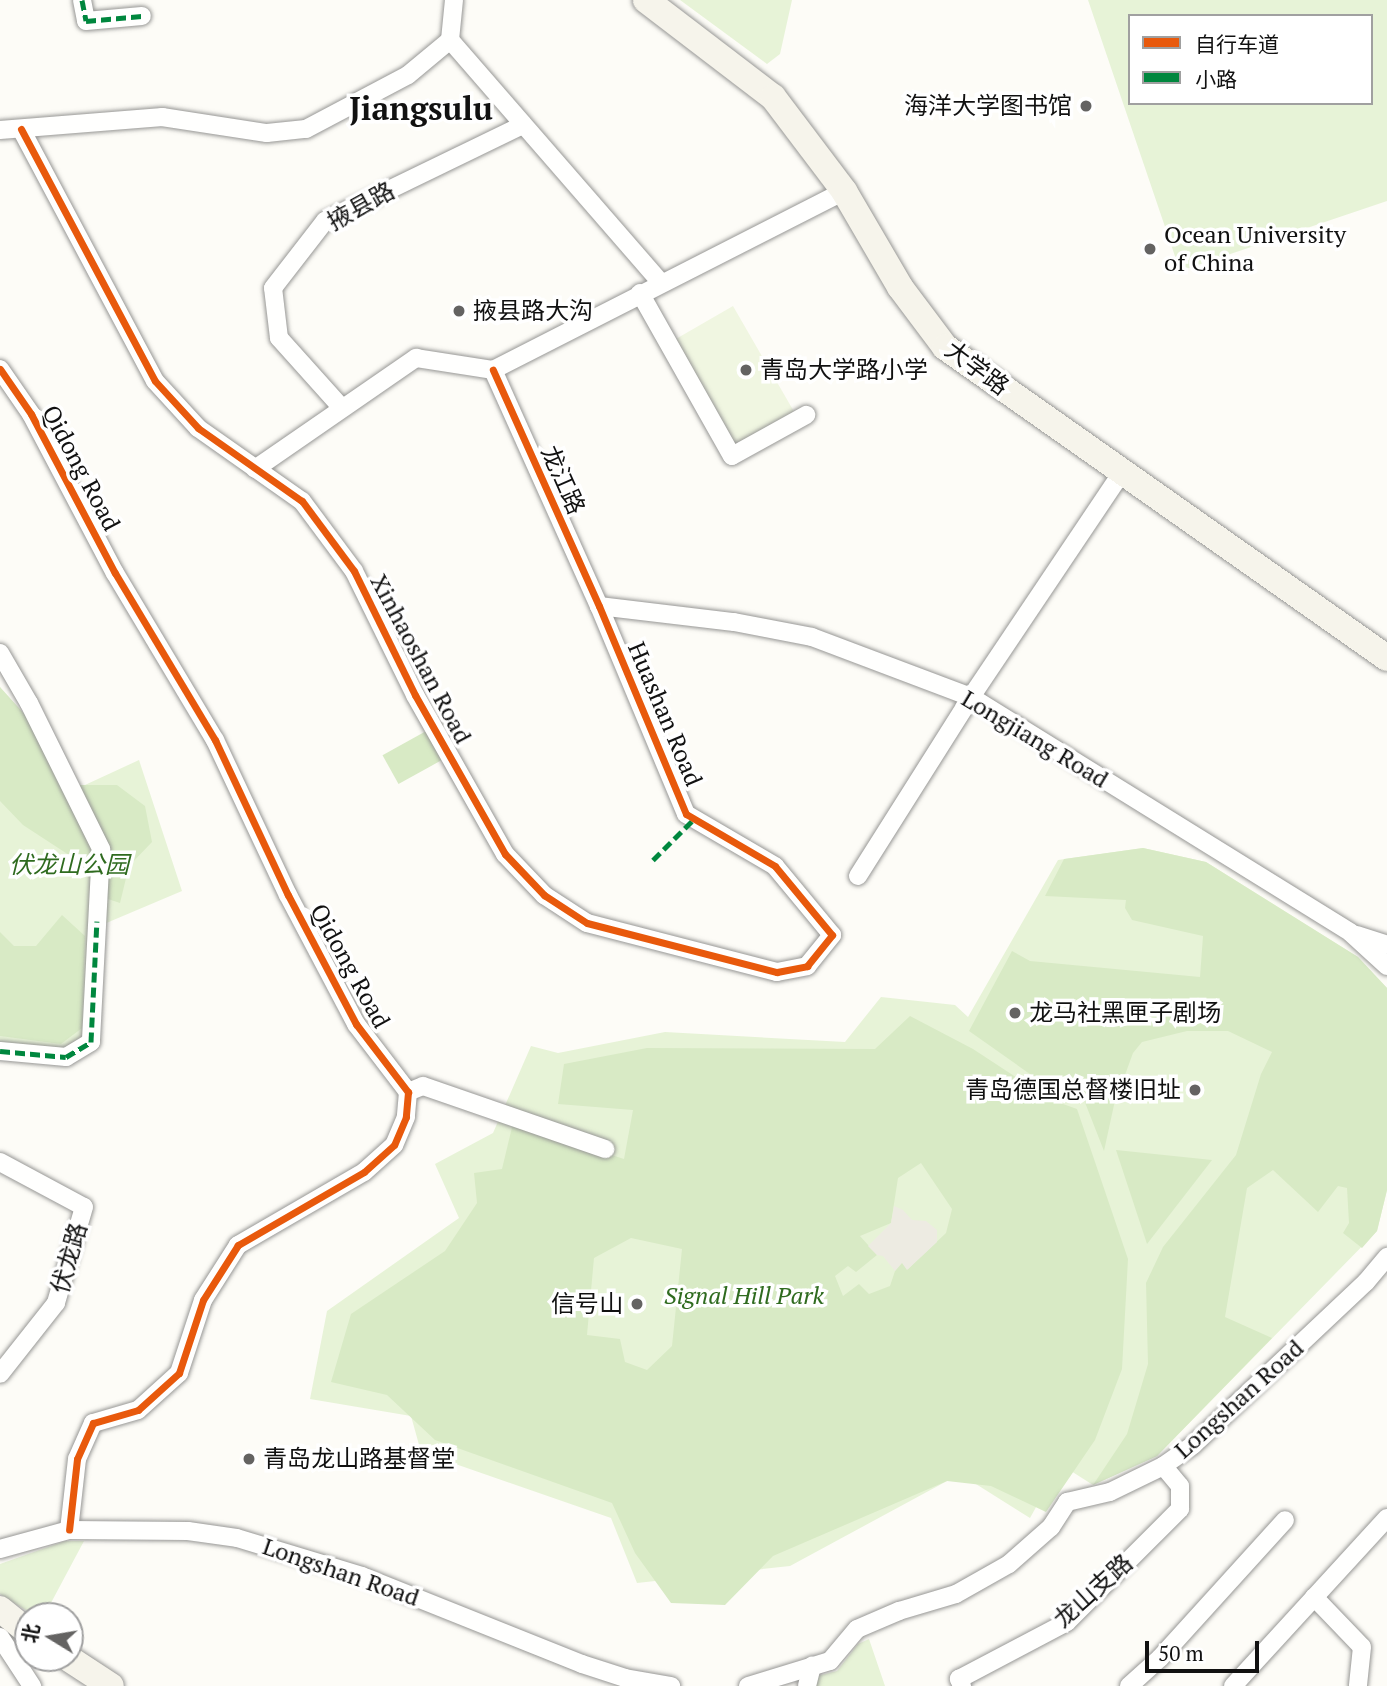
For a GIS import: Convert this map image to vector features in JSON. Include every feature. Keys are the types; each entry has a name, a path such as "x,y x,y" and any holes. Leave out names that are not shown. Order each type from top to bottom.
{"main road":[{"name":"大学路","path":"646,0 773,97 844,191 900,287 945,347 1387,658"},
{"path":"0,1609 14,1620"},
{"path":"84,1668 111,1686"}],"street":[{"path":"82,0 86,21 142,16"},
{"path":"0,130 162,117 267,133 306,129 408,75 450,40 454,0"},
{"path":"450,40 661,283"},
{"name":"掖县路","path":"341,407 279,338 273,288 326,221 523,125"},
{"name":"Xinhaoshan Road","path":"22,129 155,381 198,428 302,501 354,571 415,695 505,854 544,895 587,923 777,972 807,966"},
{"path":"255,469 341,407 416,358 493,370 844,191"},
{"path":"640,293 732,456 806,415"},
{"name":"Qidong Road","path":"0,369 31,414 115,573 215,740 289,895 356,1024 408,1092"},
{"name":"龙江路","path":"493,370 599,606 686,814 775,866 832,935 807,966"},
{"path":"858,876 971,697 1122,472"},
{"name":"Longjiang Road","path":"599,606 734,622 812,637 971,697 1351,933 1387,966"},
{"path":"0,653 29,703 101,849 91,1042 66,1058 0,1051"},
{"path":"1351,933 1387,944"},
{"path":"69,1530 77,1459 93,1423 138,1410 179,1373 203,1300 238,1245 365,1172 394,1144 405,1117 408,1092 423,1086 606,1149"},
{"name":"伏龙路","path":"0,1161 84,1207 56,1303 9,1359 0,1374"},
{"name":"Longshan Road","path":"748,1686 830,1661 857,1629 899,1611 956,1594 1009,1564 1051,1527 1068,1502 1110,1492 1163,1466 1193,1445 1366,1282 1387,1257"},
{"name":"龙山支路","path":"962,1686 959,1679 1066,1622 1180,1509 1180,1486 1163,1466"},
{"path":"1233,1686 1387,1518"},
{"path":"1129,1686 1160,1658 1285,1520"},
{"name":"Longshan Road","path":"0,1549 69,1530 188,1531 249,1541 362,1576 582,1664 625,1678 671,1686"},
{"path":"1314,1597 1363,1647 1358,1686"},
{"path":"0,1637 32,1686"},
{"path":"807,1686 812,1665"}],"green space":[{"path":"680,0 792,0 780,54 767,64"},
{"path":"1088,0 1387,0 1387,201 1180,271"},
{"path":"733,306 798,419 734,456 669,343"},
{"name":"伏龙山公园","path":"0,687 59,797 139,760 182,891 104,924 83,1052 0,1048"},
{"path":"0,687 28,718 67,785 117,785 145,806 152,842 129,866 120,903 105,898 72,857 23,825 0,801"},
{"path":"428,730 444,759 399,784 383,755"},
{"name":"Signal Hill Park","path":"1143,848 1206,862 1358,957 1387,988 1387,1190 1377,1231 1157,1456 1093,1485 1060,1464 1030,1518 960,1474 790,1566 637,1583 611,1518 421,1452 411,1416 310,1399 327,1311 459,1218 435,1164 493,1133 531,1046 558,1053 665,1032 845,1042 881,997 955,1005 968,1017 1058,860"},
{"path":"1143,848 1206,862 1358,957 1387,988 1387,1190 1377,1231 1362,1248 1343,1233 1349,1223 1347,1188 1338,1186 1318,1212 1273,1170 1247,1188 1225,1317 1272,1338 1157,1456 1093,1485 1127,1434 1148,1364 1146,1283 1163,1247 1236,1155 1261,1074 1272,1052 1228,1031 1187,1031 1142,1042 1133,1053 1114,1105 1104,1151 1084,1100 1061,1096 969,1031 1012,951 1030,961 1200,977 1203,936 1132,920 1125,908 1126,900 1045,896 1064,859"},
{"path":"62,915 85,936 82,1028 61,1044 0,1036 0,932 14,946 36,946"},
{"name":"Signal Hill Park","path":"910,1016 973,1049 1049,1099 1077,1109 1128,1259 1122,1369 1095,1440 1046,1512 991,1486 947,1481 773,1556 725,1605 671,1603 635,1553 612,1503 435,1440 387,1395 331,1382 351,1314 445,1251 477,1203 474,1173 502,1169 513,1123 624,1159 633,1110 558,1104 564,1064 647,1048 875,1049","holes":["921,1163 952,1209 946,1233 908,1269 902,1262 895,1271 890,1286 869,1294 859,1284 843,1296 835,1276 848,1266 856,1272 877,1255 860,1236 891,1223 898,1178","631,1238 682,1249 672,1346 647,1370 625,1362 620,1339 587,1335 594,1258"]},
{"path":"1116,1150 1212,1160 1147,1244"},
{"path":"65,1541 84,1541 51,1602 14,1603 0,1594 0,1564"},
{"path":"869,1639 885,1686 811,1686 813,1677 837,1671 858,1644"}],"shaded area":[{"path":"894,1206 903,1210 912,1220 926,1221 937,1230 937,1242 907,1270 902,1263 895,1271 883,1256 877,1255 868,1246 891,1223"}],"marked path":[{"path":"82,0 86,21 142,16"},
{"path":"653,860 694,819"},
{"path":"0,1051 66,1057 91,1042 97,921"}],"cycle path":[{"name":"Huashan Road","path":"21,129 155,381 198,428 302,501 354,571 415,695 505,854 544,895 587,923 777,972 807,966 832,935 775,866 686,814 599,606 493,370"},
{"path":"0,369 31,414 115,573 215,740 288,895 356,1024 408,1092 406,1117 394,1145 364,1172 238,1245 203,1300 179,1373 138,1410 93,1423 77,1459 69,1530"}],"place":[{"name":"海洋大学图书馆","path":"1086,106"},
{"name":"Ocean University of China","path":"1150,249"},
{"name":"掖县路大沟","path":"459,311"},
{"name":"青岛大学路小学","path":"746,370"},
{"name":"龙马社黑匣子剧场","path":"1015,1013"},
{"name":"青岛德国总督楼旧址","path":"1195,1090"},
{"name":"信号山","path":"637,1304"},
{"name":"青岛龙山路基督堂","path":"249,1459"}],"district":[{"name":"Jiangsulu","path":"421,108"}]}
